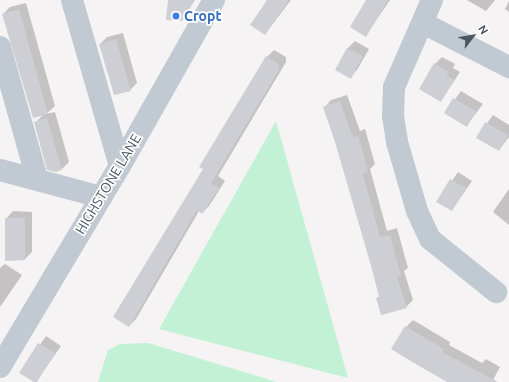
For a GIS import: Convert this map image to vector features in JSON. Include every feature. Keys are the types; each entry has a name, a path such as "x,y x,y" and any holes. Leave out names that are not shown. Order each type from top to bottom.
{"street":[{"path":"72,0 120,166"},
{"name":"HIGHSTONE LANE","path":"0,367 120,166 214,0"},
{"path":"432,0 394,87 393,116 397,142 417,211 430,239 496,292"},
{"path":"422,23 509,67"},
{"path":"0,47 37,179"},
{"path":"0,170 101,197"}],"green space":[{"path":"276,121 348,378 159,329"},
{"path":"148,343 277,382 98,382 108,350 120,344"}],"building":[{"path":"168,0 195,0 182,21 166,20"},
{"path":"267,0 289,0 265,35 250,25"},
{"path":"366,0 388,0 366,37 350,27"},
{"path":"19,9 48,114 33,118 2,14"},
{"path":"116,39 131,91 114,95 99,44"},
{"path":"347,48 363,56 351,79 335,70"},
{"path":"266,56 279,64 279,70 211,183 219,188 202,214 197,210 129,327 113,317 203,169 199,167"},
{"path":"434,63 449,72 446,75 454,80 441,102 419,89"},
{"path":"453,98 476,111 467,127 444,113"},
{"path":"340,101 353,137 358,136 363,153 368,172 363,174 380,237 390,235 401,276 397,277 407,308 381,315 376,298 379,297 372,269 335,142 323,107"},
{"path":"47,118 62,170 55,172 47,170 34,122"},
{"path":"485,122 508,135 499,151 476,138"},
{"path":"450,179 466,188 452,211 436,202"},
{"path":"5,218 25,218 25,260 5,261"},
{"path":"405,326 444,349 442,352 498,382 447,382 414,363 391,349"},
{"path":"38,343 55,353 37,382 34,382 19,373"}],"place":[{"name":"Cropt","path":"176,16"}]}
